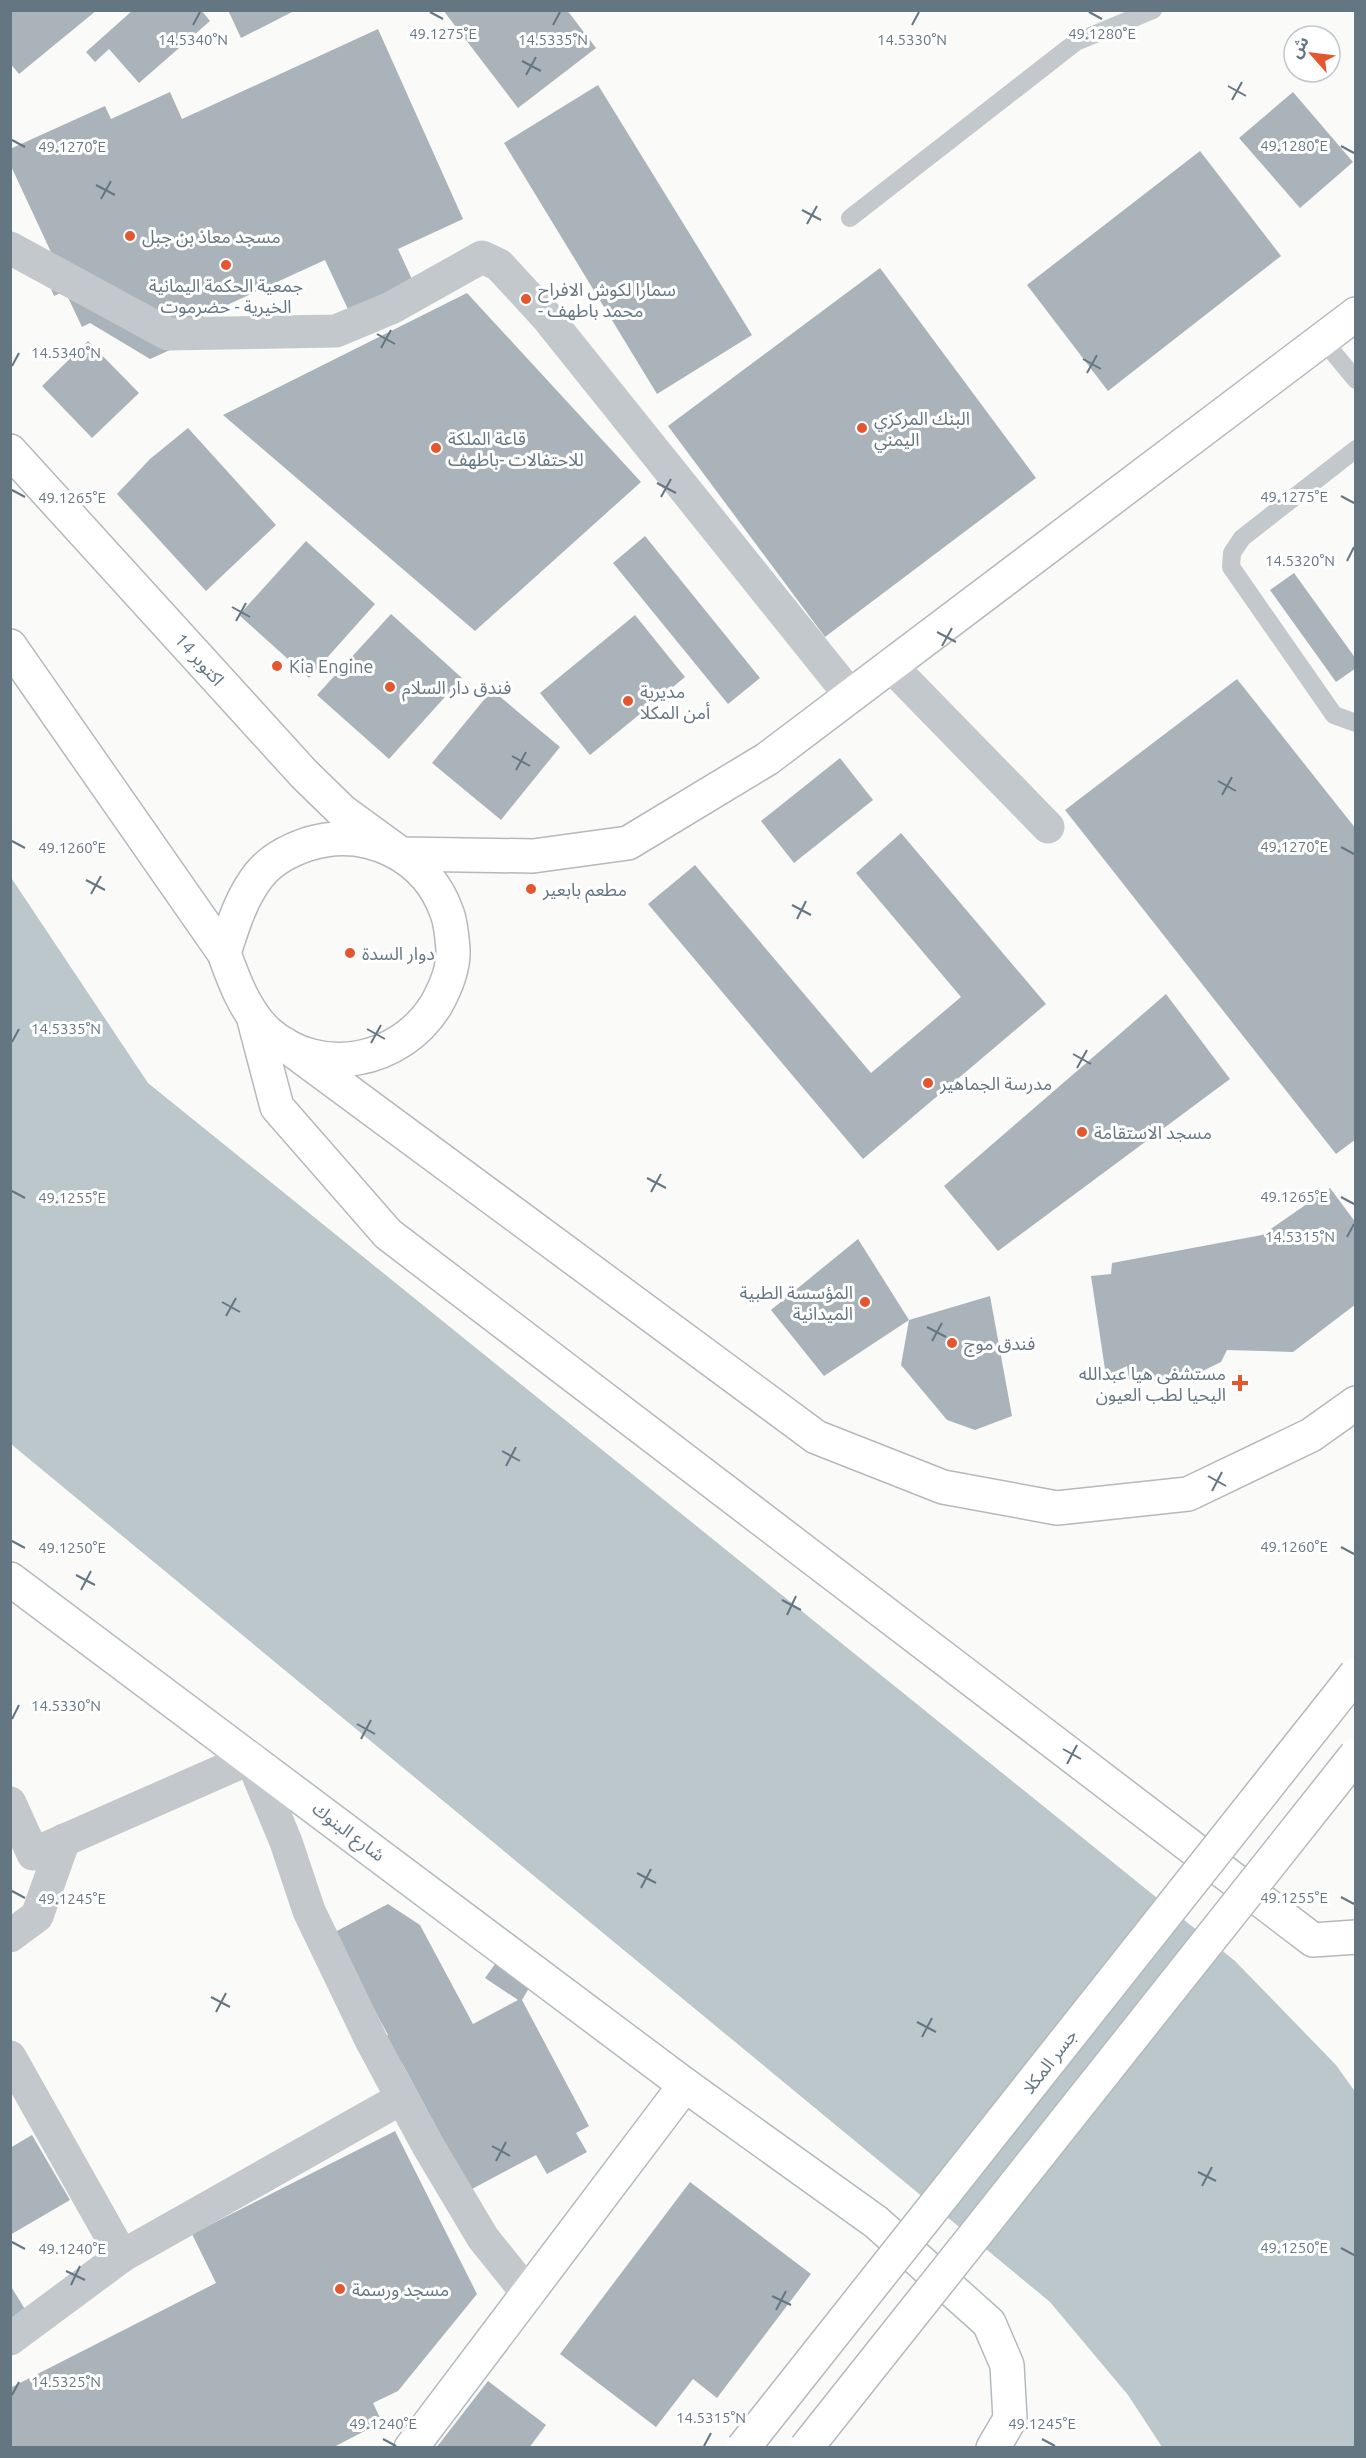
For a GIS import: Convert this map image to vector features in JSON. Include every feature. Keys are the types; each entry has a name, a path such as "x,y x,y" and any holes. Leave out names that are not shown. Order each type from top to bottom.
{"main road":[{"path":"401,854 533,856 628,843 767,759 1356,314"},
{"name":"14 اكتوبر","path":"10,451 304,774 342,811 401,854"},
{"path":"10,646 224,953 235,982 253,1016 277,1107 388,1234 1313,1940 1356,1937"},
{"path":"224,953 239,907 260,874 290,850 327,838 365,839 401,854 429,880 447,914 453,952 445,990 425,1022 395,1046 358,1059 320,1058 284,1044"},
{"path":"253,1016 268,1032 284,1044 816,1437 944,1487 1057,1508 1188,1494 1311,1435 1356,1403"},
{"name":"شارع البنوك","path":"10,1579 685,2085 876,2222 989,2323 1007,2365 1010,2419 993,2448"},
{"name":"جسر المكلا","path":"743,2448 1356,1674"},
{"path":"806,2448 1356,1755"},
{"path":"411,2448 685,2085"}],"street":[{"path":"10,248 168,334 336,331 391,308 482,257 499,265 546,316 850,695"},
{"path":"890,665 1048,827"},
{"path":"10,1803 33,1854 251,1758 286,1842 309,1911 402,2098 483,2238 528,2294"},
{"path":"10,1936 37,1916 64,1840"},
{"path":"10,2058 122,2256"},
{"path":"10,2339 122,2256 402,2098"}],"lane":[{"path":"850,218 1076,42 1153,10"},
{"path":"1322,339 1356,380"},
{"path":"1356,449 1242,538 1232,553 1231,567 1334,715 1356,723"}],"shaded area":[{"path":"10,876 148,1083 1235,1961 1336,2065 1356,2093 1355,2447 1162,2447 1128,2395 1050,2302 11,1444"}],"building":[{"path":"10,10 97,10 19,74 10,63"},
{"path":"133,10 201,10 210,21 139,83 109,49 95,62 86,52"},
{"path":"228,10 296,10 241,38"},
{"path":"443,10 567,10 596,48 518,108"},
{"path":"378,29 463,219 398,249 417,290 353,320 325,260 203,316 210,332 150,359 90,323 82,327 65,291 54,296 44,272 57,265 10,164 10,149 105,106 111,119 170,92 182,119"},
{"path":"598,85 752,335 657,394 504,143"},
{"path":"1293,92 1353,162 1300,208 1239,138"},
{"path":"1200,151 1281,256 1108,391 1027,285"},
{"path":"880,268 1036,478 825,637 668,426"},
{"name":"قاعة الملكة للاحتفالات -باطهف","path":"467,293 641,482 475,631 223,415"},
{"path":"88,341 139,393 92,438 42,386"},
{"path":"188,428 276,525 206,591 117,494 150,459"},
{"path":"645,536 760,678 728,704 613,563"},
{"path":"306,541 375,604 309,678 239,615"},
{"path":"1294,573 1356,659 1356,668 1336,682 1270,590"},
{"name":"فندق دار السلام","path":"391,614 462,678 389,759 317,695"},
{"path":"635,615 685,677 590,755 540,693"},
{"path":"1237,679 1356,829 1356,1139 1336,1154 1065,810"},
{"path":"492,690 560,747 501,820 432,763"},
{"path":"840,758 873,800 794,863 761,821"},
{"name":"مدرسة الجماهير","path":"901,833 1046,1004 863,1159 648,904 695,865 871,1073 961,997 856,873"},
{"name":"مسجد الاستقامة","path":"1166,994 1230,1079 998,1251 944,1186"},
{"path":"1330,1188 1356,1223 1356,1304 1293,1352 1227,1350 1221,1362 1178,1383 1129,1379 1127,1366 1106,1376 1091,1276 1111,1274 1112,1263 1262,1235"},
{"path":"858,1239 909,1320 824,1376 771,1310"},
{"name":"فندق موج","path":"990,1296 1012,1416 975,1430 947,1420 901,1365 909,1320"},
{"path":"388,1904 420,1925 473,2024 518,2000 485,1978 498,1960 532,1983 522,2000 589,2126 576,2133 587,2152 547,2174 536,2155 470,2190 402,2063 395,2067 380,2039 388,2035 333,1933"},
{"name":"مسجد ورسمة","path":"395,2131 477,2294 398,2391 373,2403 382,2422 332,2448 10,2448 10,2388 216,2283 192,2234"},
{"path":"32,2135 70,2200 10,2235 10,2148"},
{"path":"690,2182 811,2274 717,2398 693,2379 656,2427 560,2354"},
{"path":"10,2285 41,2335 10,2354"},
{"path":"488,2381 546,2425 529,2448 436,2448"}],"place":[{"name":"مسجد معاذ بن جبل","path":"130,236"},
{"name":"جمعية الحكمة اليمانية الخيرية - حضرموت","path":"226,265"},
{"name":"سمارا لكوش الافراح - محمد باطهف","path":"526,299"},
{"name":"البنك المركزي اليمني","path":"862,428"},
{"name":"قاعة الملكة للاحتفالات -باطهف","path":"436,448"},
{"name":"Kia Engine","path":"277,666"},
{"name":"فندق دار السلام","path":"390,687"},
{"name":"مديرية أمن المكلا","path":"628,701"},
{"name":"مطعم بابعير","path":"531,889"},
{"name":"دوار السدة","path":"350,953"},
{"name":"مدرسة الجماهير","path":"928,1083"},
{"name":"مسجد الاستقامة","path":"1082,1132"},
{"name":"المؤسسة الطبية الميدانية","path":"865,1302"},
{"name":"فندق موج","path":"952,1343"},
{"name":"مستشفى هيا عبدالله اليحيا لطب العيون","path":"1240,1383"},
{"name":"مسجد ورسمة","path":"340,2289"}]}
